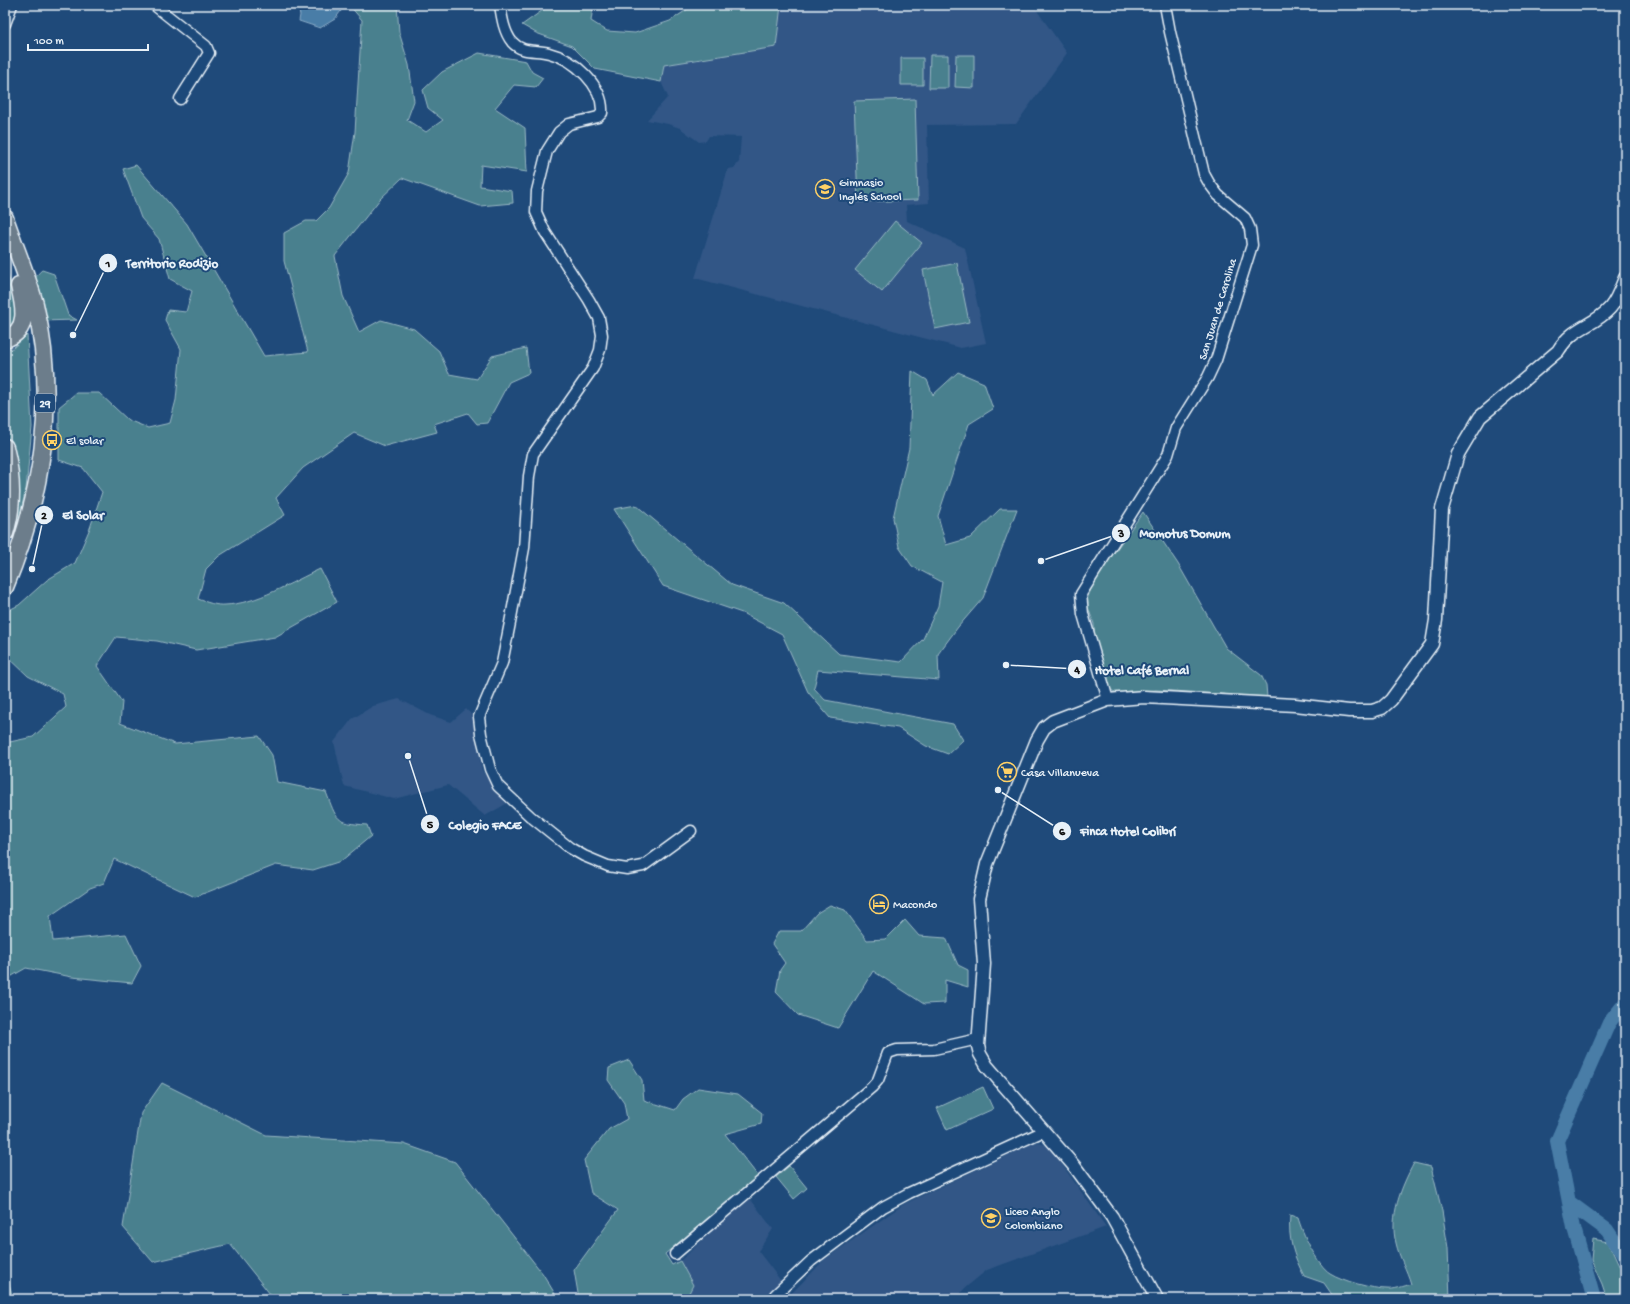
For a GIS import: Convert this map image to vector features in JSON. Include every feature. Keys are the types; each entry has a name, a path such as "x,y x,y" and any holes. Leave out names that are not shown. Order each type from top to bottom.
{"highway":[{"name":"29","path":"5,218 25,272 38,318 43,359 45,421 40,470 33,505 24,537 5,587"},
{"path":"5,248 18,283 24,314 20,329 5,339"},
{"path":"5,447 11,485 10,512 5,533"}],"street":[{"path":"5,24 12,5"},
{"path":"154,5 206,46 208,53 180,99"},
{"path":"500,5 506,32 513,43 526,52 548,53 564,59 580,69 594,86 602,101 602,113 598,117 569,124 559,132 546,151 537,191 536,212 545,232 599,318 602,335 600,350 593,368 533,454 529,476 524,548 510,623 502,663 479,717 480,734 490,769 498,786 547,830 570,848 584,856 608,866 627,869 643,866 691,831"},
{"name":"San Juan de Carolina","path":"1108,700 1083,614 1081,594 1161,468 1168,455 1176,428 1208,377 1216,360 1252,245 1250,229 1245,218 1218,195 1204,174 1165,5"},
{"path":"1157,1299 1112,1217 1044,1130 987,1066 980,1054 978,1039 984,964 979,899 987,864 1037,740 1044,728 1053,721 1108,700 1155,696 1295,705 1349,712 1372,711 1382,708 1391,700 1432,644 1436,620 1442,509 1458,454 1480,417 1558,351 1564,340 1573,332 1609,309 1625,278"},
{"path":"675,1254 872,1087 878,1080 888,1054 897,1050 934,1049 978,1039"},
{"path":"774,1295 811,1261 883,1208 909,1193 1044,1130"}],"shaded area":[{"path":"289,5 342,5 343,8 335,19 320,28 299,21 300,15 298,8"},
{"name":"Gimnasio Inglés School","path":"781,5 1033,5 1067,53 1016,124 927,125 929,203 906,205 907,221 965,248 986,343 961,348 695,278 728,169 734,168 739,162 741,137 709,136 706,141 699,142 680,128 647,120 668,97 661,82 664,65 775,47"},
{"path":"399,699 430,715 451,722 466,709 472,715 482,770 506,804 485,816 448,785 394,799 344,786 334,742 352,719 373,706"},
{"name":"Liceo Anglo Colombiano","path":"1036,1142 1049,1146 1106,1227 987,1270 965,1288 955,1299 686,1299 693,1285 680,1261 749,1197 773,1229 758,1251 791,1294 824,1260 904,1204"}],"green space":[{"path":"349,5 397,5 399,32 409,65 414,101 407,120 426,132 443,120 428,108 423,90 442,72 479,53 526,61 532,72 543,78 536,87 514,85 495,108 525,128 527,172 481,165 480,186 512,191 513,203 480,206 402,178 380,199 335,256 343,296 359,332 381,320 414,329 439,351 449,374 477,379 492,356 526,348 529,373 509,382 487,423 477,424 468,413 434,424 437,432 385,446 354,433 303,468 276,498 285,515 219,556 206,569 198,599 212,604 237,604 274,592 320,569 337,602 275,637 196,650 157,641 116,637 97,666 122,702 120,723 175,744 259,736 272,755 277,782 326,792 335,814 339,818 349,823 367,825 371,836 341,861 313,870 276,865 195,897 114,859 104,883 90,888 50,916 53,941 126,934 141,966 132,983 72,977 26,968 5,980 5,743 33,737 66,707 63,694 28,676 5,654 5,612 19,605 47,580 75,563 90,528 102,492 83,468 59,460 59,407 76,393 99,393 128,420 148,428 170,423 176,400 181,349 165,320 168,310 186,312 192,291 170,279 159,239 141,218 123,169 136,165 187,224 264,356 308,352 284,261 284,233 306,221 316,221 329,208 349,173 355,132 362,20"},
{"path":"550,5 597,5 593,7 591,21 607,31 635,33 670,21 694,5 781,5 776,47 664,65 661,82 595,69 572,46 536,33 522,25"},
{"path":"930,55 948,55 948,88 929,88"},
{"path":"956,55 974,55 974,88 955,87"},
{"path":"901,58 923,58 923,85 901,85"},
{"path":"915,99 918,200 858,202 854,101"},
{"path":"895,221 922,243 882,292 855,270"},
{"path":"957,263 969,322 935,329 923,270"},
{"path":"5,265 19,314 18,323 5,335"},
{"path":"42,270 54,274 68,315 77,320 40,321 33,287 37,275"},
{"path":"27,335 32,427 26,489 15,534 11,533 5,440 5,349 13,348"},
{"path":"912,371 927,380 933,395 958,372 984,383 993,409 969,424 938,516 946,545 970,538 1000,509 1017,509 983,598 958,627 938,654 939,680 818,670 814,688 825,700 953,724 963,740 948,754 926,746 898,728 830,718 808,692 782,634 742,613 663,586 614,509 636,505 732,585 784,603 839,654 901,662 923,639 938,606 942,582 912,566 899,547 893,518 909,448"},
{"path":"1143,512 1178,564 1226,648 1261,675 1266,685 1267,697 1156,690 1117,693 1109,689 1094,632 1094,624 1086,602 1094,581"},
{"path":"830,905 845,910 867,940 886,939 905,920 919,936 946,938 958,965 968,970 968,987 945,980 945,1003 924,1004 873,971 838,1028 798,1015 776,992 780,970 785,963 772,944 779,931 801,931 817,913"},
{"path":"629,1060 642,1080 644,1100 675,1110 683,1099 698,1088 738,1094 762,1113 761,1124 725,1134 758,1176 665,1254 672,1265 680,1261 693,1285 686,1299 579,1299 574,1270 618,1210 591,1193 584,1160 609,1129 627,1119 624,1103 608,1080 609,1068"},
{"path":"162,1083 266,1135 404,1144 455,1162 543,1274 558,1299 274,1299 230,1244 153,1262 123,1227 141,1113"},
{"path":"983,1087 993,1109 947,1130 937,1108"},
{"path":"1414,1163 1431,1167 1442,1211 1448,1248 1450,1299 1335,1299 1324,1283 1304,1276 1292,1247 1290,1215 1298,1218 1306,1239 1315,1256 1330,1273 1350,1282 1381,1289 1399,1288 1411,1284 1397,1248 1394,1223 1395,1213 1401,1192"},
{"path":"789,1166 807,1188 794,1199 776,1177"},
{"path":"1593,1239 1608,1242 1621,1270 1621,1299 1607,1299 1591,1260"},
{"path":"5,1267 13,1299 5,1299"}],"waterway":[{"path":"1594,1299 1574,1228 1557,1141 1609,1023 1625,1003"},
{"path":"1569,1202 1607,1230 1625,1257"}],"place":[{"name":"Gimnasio Inglés School","path":"825,189"},
{"name":"Territorio Rodizio","path":"73,335"},
{"name":"El solar","path":"52,440"},
{"name":"Momotus Domum","path":"1041,561"},
{"name":"El Solar","path":"32,569"},
{"name":"Hotel Café Bernal","path":"1006,665"},
{"name":"Colegio FACE","path":"408,756"},
{"name":"Casa Villanueva","path":"1007,772"},
{"name":"Finca Hotel Colibrí","path":"998,790"},
{"name":"Macondo","path":"879,904"},
{"name":"Liceo Anglo Colombiano","path":"991,1218"}]}
